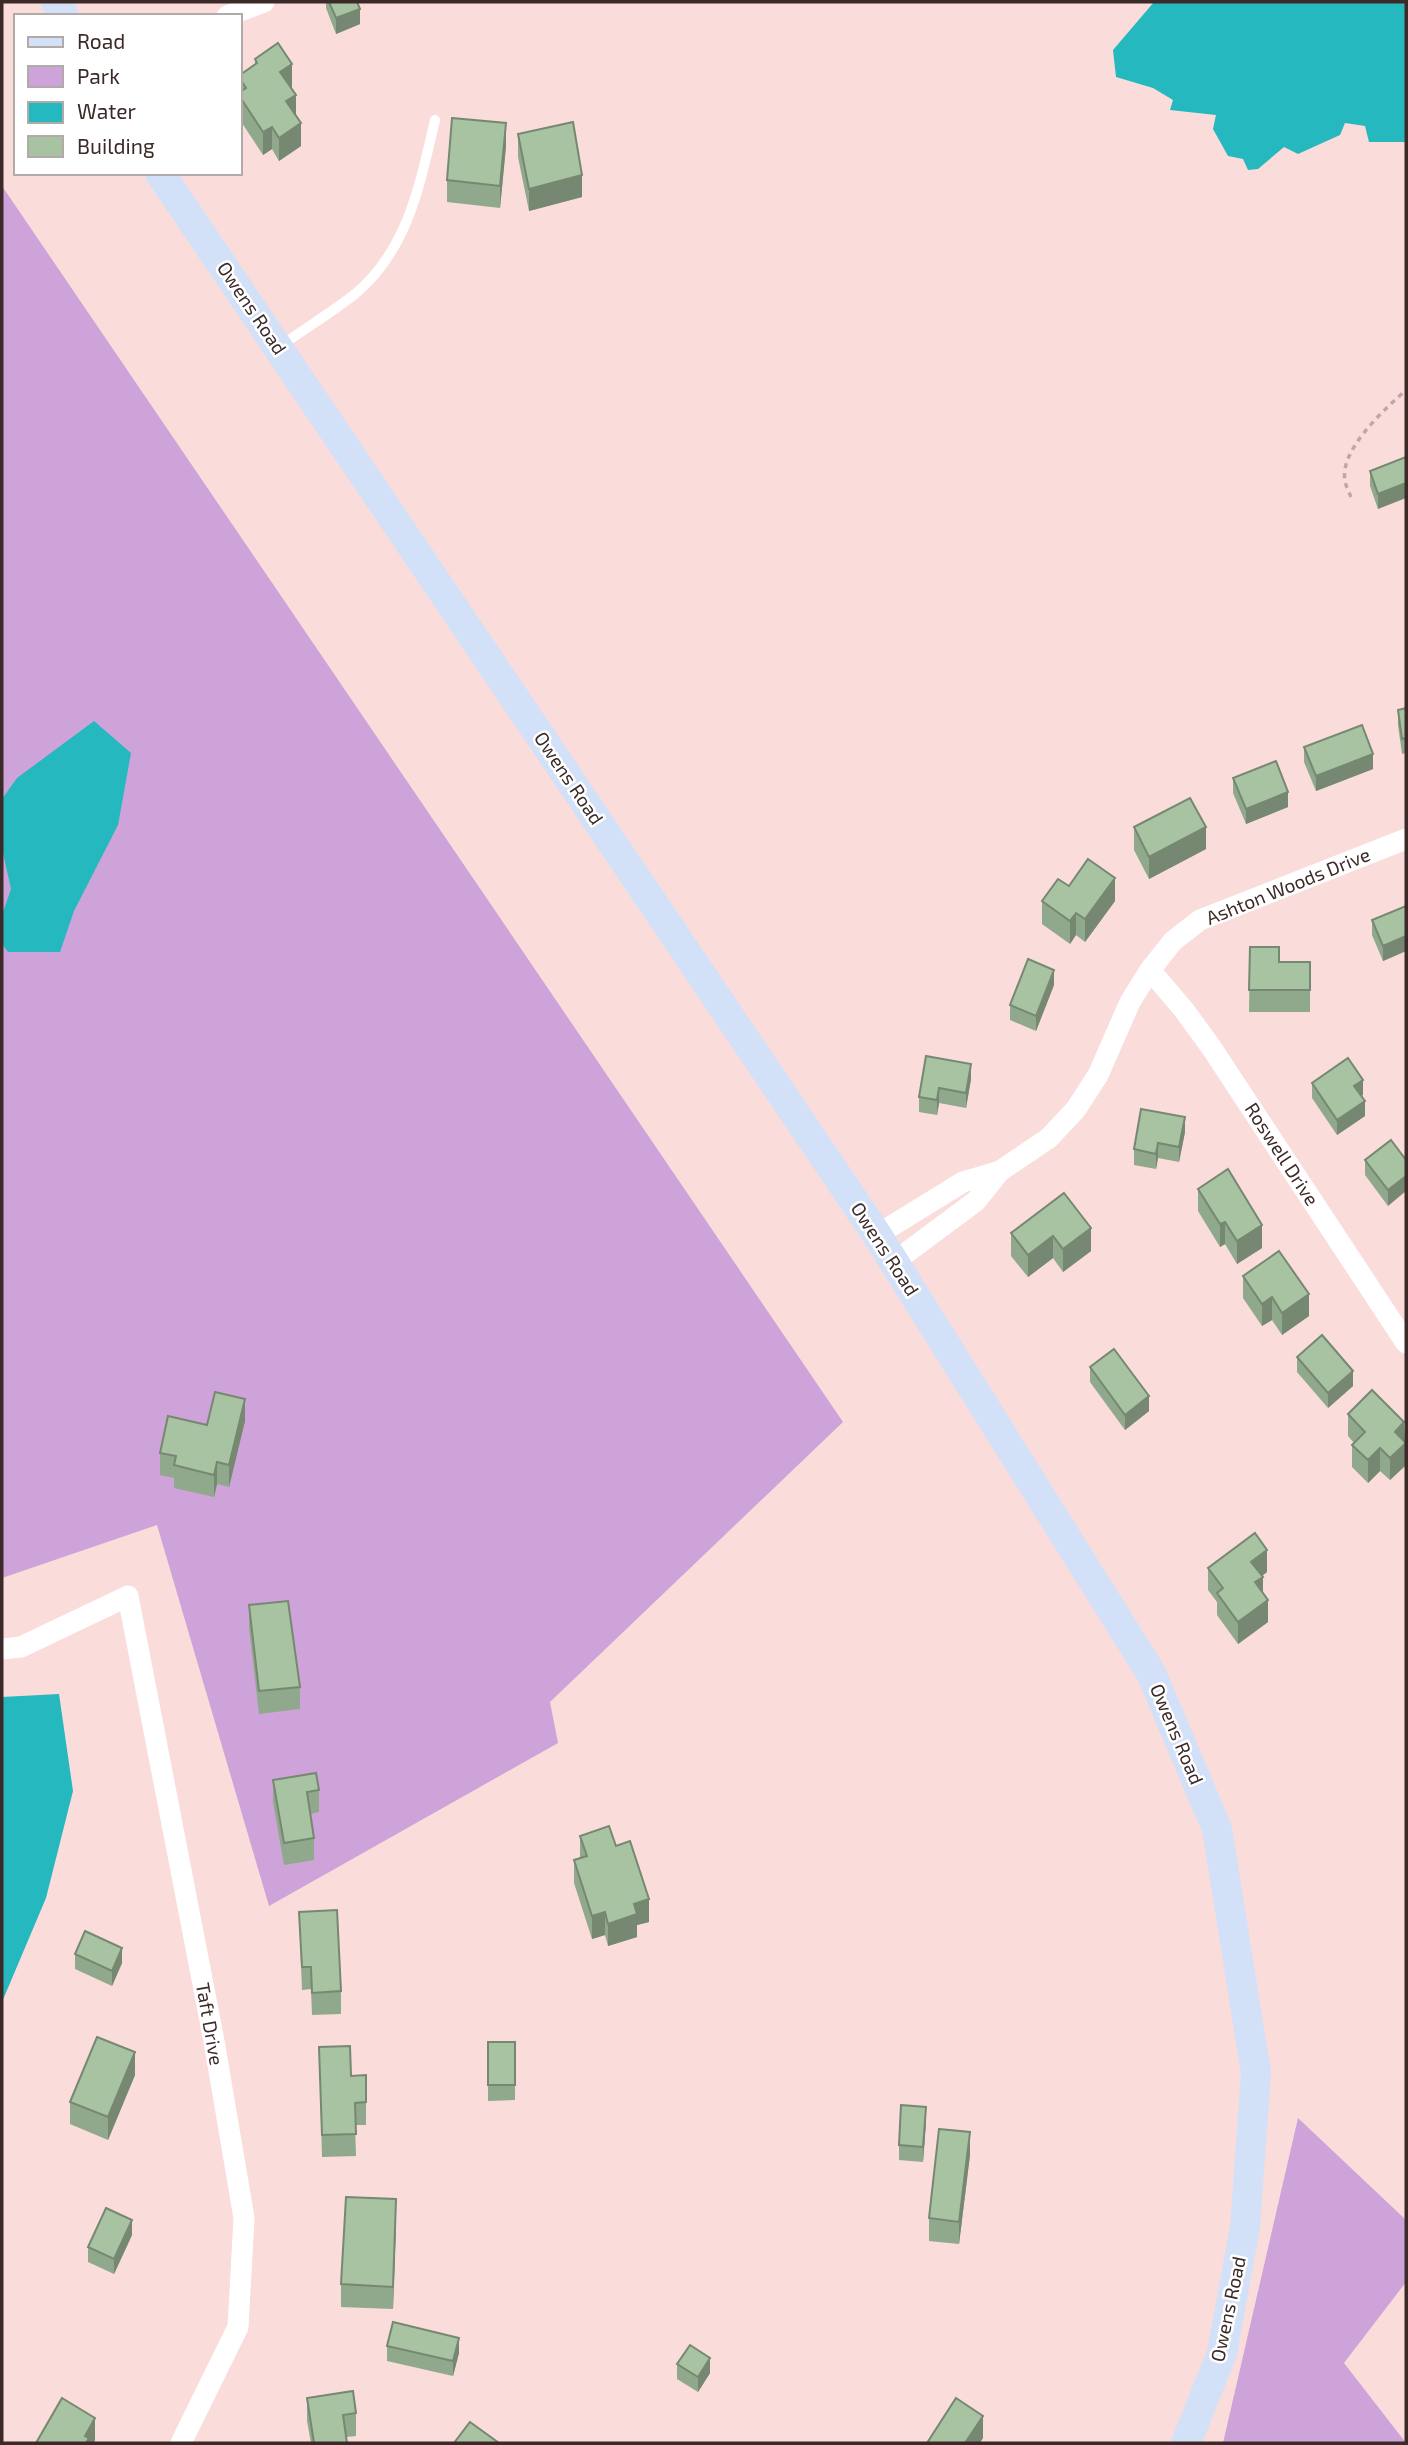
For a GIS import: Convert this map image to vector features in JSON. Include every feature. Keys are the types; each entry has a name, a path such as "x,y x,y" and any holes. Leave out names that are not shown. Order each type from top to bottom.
{"street":[{"path":"233,14 264,2"},
{"name":"Owens Road","path":"161,175 877,1235 1151,1673 1217,1829 1256,2073 1245,2227 1222,2353 1186,2443"},
{"name":"Ashton Woods Drive","path":"894,1262 976,1201 1000,1171 1049,1138 1076,1109 1098,1075 1130,1002 1173,941 1200,920 1406,839"},
{"name":"Roswell Drive","path":"1150,970 1211,1047 1406,1343"},
{"name":"Ashton Woods Drive","path":"877,1235 963,1182 1000,1171"},
{"name":"Taft Drive","path":"2,1649 22,1647 128,1596 214,2041 244,2218 238,2327 181,2443"}],"lane":[{"path":"279,347 356,293 396,246 419,190 435,120"}],"path":[{"path":"1351,497 1344,479 1355,444 1406,390"}],"green space":[{"path":"2,186 843,1422 550,1702 558,1743 269,1906 157,1525 2,1578"},
{"path":"1298,2118 1406,2220 1406,2282 1344,2363 1406,2443 1223,2443"}],"water":[{"path":"1154,2 1406,2 1406,142 1369,142 1365,126 1345,123 1340,135 1298,154 1284,147 1258,169 1248,170 1243,159 1228,156 1213,129 1216,115 1170,110 1173,100 1153,88 1116,77 1113,50"},
{"path":"94,721 131,753 118,825 74,911 60,952 8,952 2,944 2,915 11,889 2,848 2,799 17,778"},
{"path":"59,1694 73,1791 46,1898 2,2002 2,1697"}],"building":[{"path":"329,2 357,2 360,9 336,18"},
{"path":"278,43 292,64 280,72 296,95 286,101 301,123 279,138 272,127 263,132 242,100 242,91 246,88 242,82 242,74 257,63 255,59"},
{"path":"452,118 506,123 500,186 447,180"},
{"path":"573,122 582,175 529,189 518,134"},
{"path":"1406,457 1406,483 1378,494 1370,471"},
{"path":"1406,708 1406,738 1402,739 1398,710"},
{"path":"1362,725 1373,754 1316,776 1304,747"},
{"path":"1276,761 1288,792 1246,809 1233,778"},
{"path":"1190,798 1206,827 1149,857 1134,827"},
{"path":"1088,859 1115,878 1085,919 1076,913 1070,921 1042,901 1058,879 1069,886"},
{"path":"1406,906 1406,936 1383,946 1372,920"},
{"path":"1250,947 1279,947 1279,962 1310,962 1310,990 1249,990"},
{"path":"1028,959 1054,970 1036,1016 1010,1005"},
{"path":"926,1056 971,1064 966,1093 939,1088 937,1100 919,1097"},
{"path":"1348,1058 1363,1080 1354,1086 1365,1101 1337,1120 1312,1083"},
{"path":"1141,1109 1185,1117 1179,1147 1158,1143 1156,1154 1134,1149"},
{"path":"1391,1140 1406,1160 1406,1176 1388,1190 1365,1160"},
{"path":"1228,1169 1262,1225 1237,1241 1225,1222 1220,1224 1198,1189"},
{"path":"1064,1193 1091,1228 1063,1249 1053,1236 1028,1255 1011,1233"},
{"path":"1279,1251 1309,1294 1282,1313 1272,1297 1262,1304 1243,1276"},
{"path":"1322,1335 1353,1371 1328,1393 1297,1357"},
{"path":"1114,1349 1149,1396 1125,1415 1090,1367"},
{"path":"1372,1390 1404,1422 1395,1432 1406,1443 1390,1458 1380,1448 1368,1460 1352,1445 1365,1432 1348,1414"},
{"path":"215,1392 245,1399 229,1465 217,1462 214,1475 174,1465 176,1456 160,1453 168,1416 207,1425"},
{"path":"1255,1533 1267,1550 1251,1562 1263,1577 1255,1582 1268,1600 1238,1622 1217,1593 1223,1588 1208,1568"},
{"path":"288,1601 300,1687 259,1691 249,1605"},
{"path":"316,1773 319,1790 307,1792 314,1838 284,1843 273,1780"},
{"path":"609,1826 616,1846 630,1841 649,1899 634,1904 637,1914 608,1924 605,1912 592,1916 574,1860 587,1856 580,1836"},
{"path":"337,1910 341,1991 312,1993 311,1967 302,1967 299,1912"},
{"path":"85,1931 122,1948 112,1971 75,1954"},
{"path":"97,2037 135,2052 108,2117 70,2102"},
{"path":"488,2042 515,2042 515,2085 488,2085"},
{"path":"350,2046 351,2076 366,2075 366,2102 355,2103 356,2134 322,2135 319,2047"},
{"path":"901,2105 926,2107 923,2147 899,2145"},
{"path":"939,2129 970,2132 959,2222 929,2218"},
{"path":"346,2197 396,2199 393,2287 341,2284"},
{"path":"106,2208 132,2220 114,2259 88,2247"},
{"path":"393,2322 459,2338 453,2361 387,2346"},
{"path":"690,2345 710,2358 698,2377 677,2364"},
{"path":"353,2391 356,2413 343,2415 347,2443 314,2443 307,2398"},
{"path":"62,2398 95,2418 85,2436 89,2438 86,2443 36,2443"},
{"path":"956,2398 983,2416 965,2443 927,2443"},
{"path":"470,2422 499,2443 454,2443"}]}
